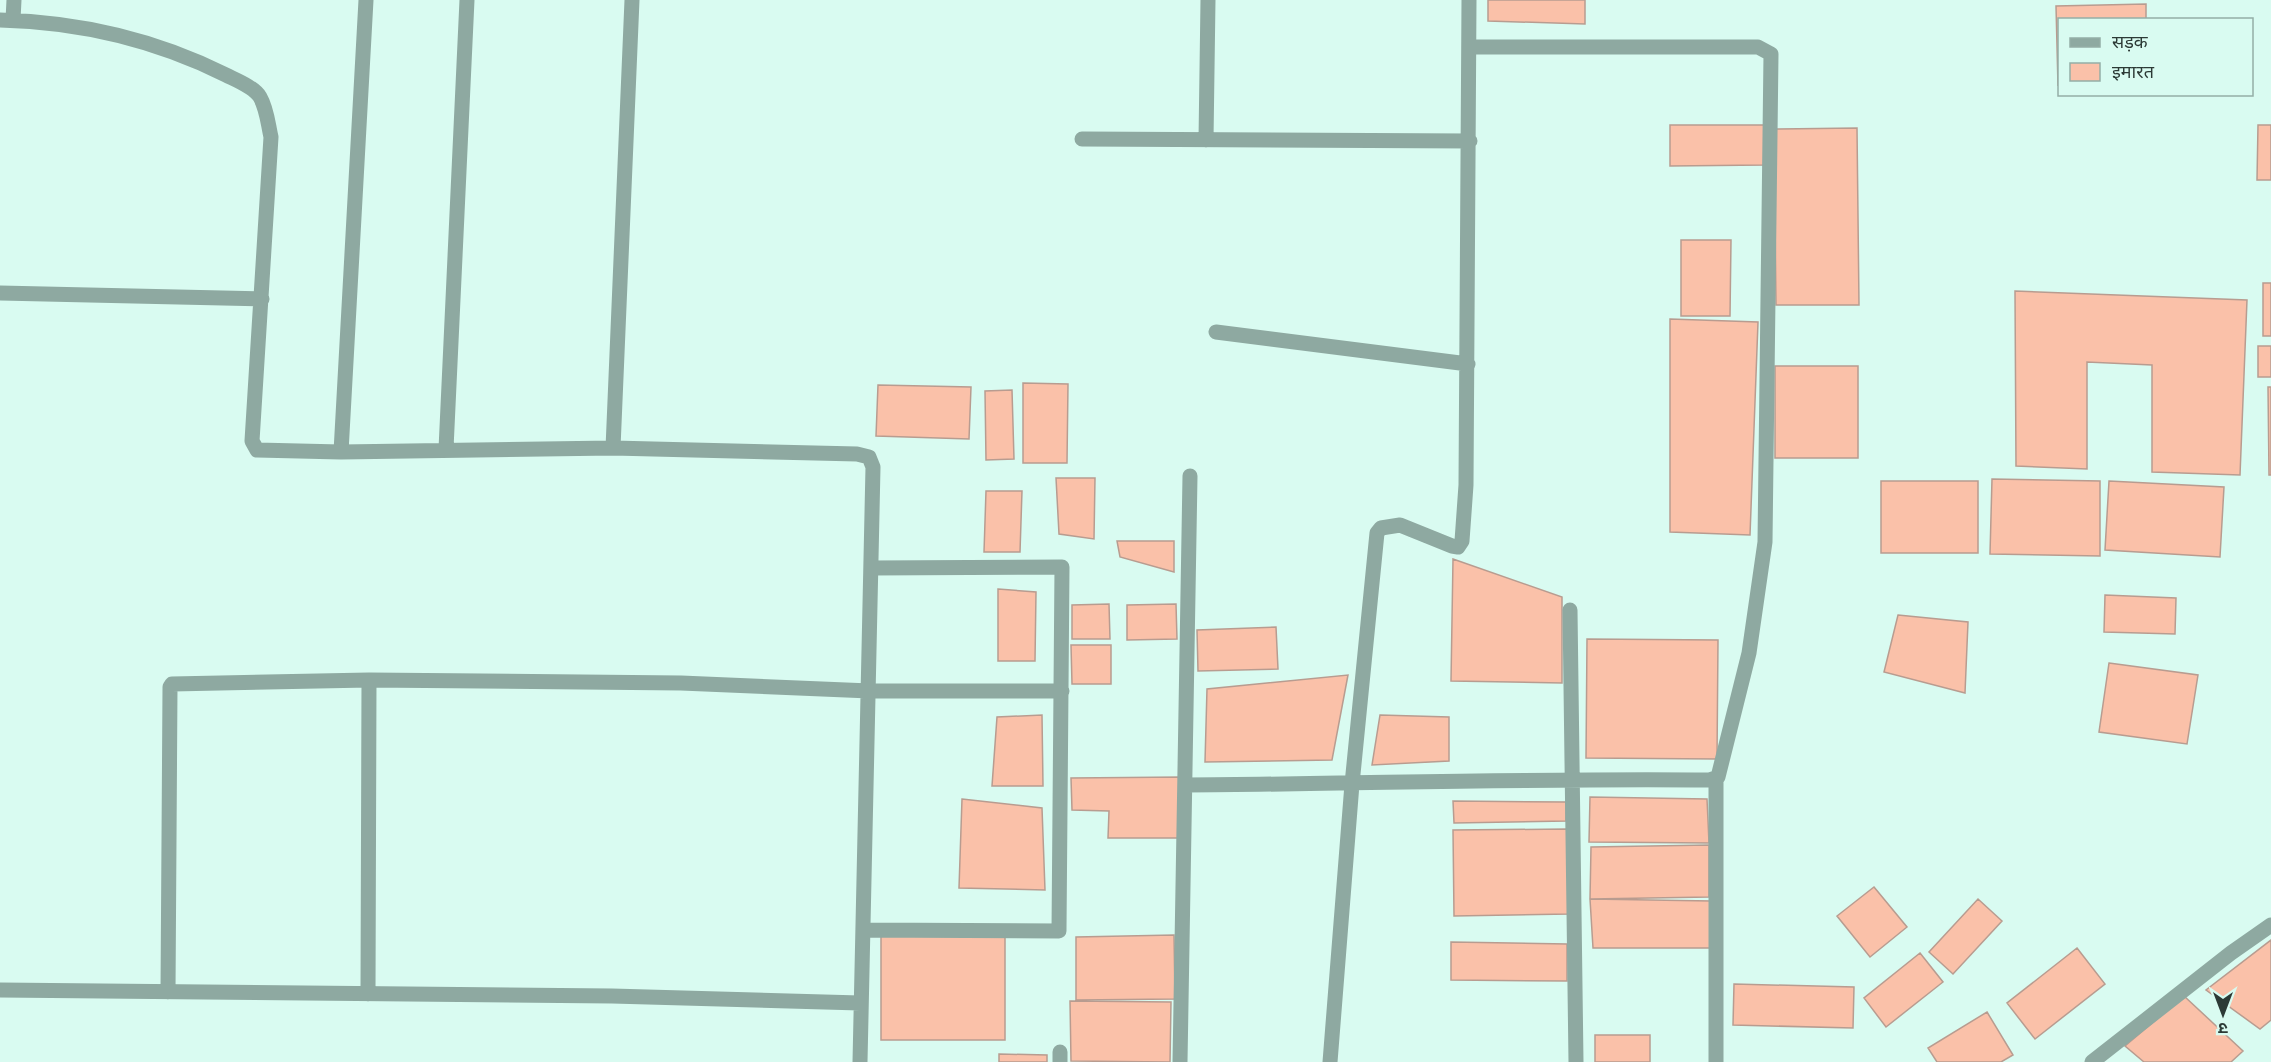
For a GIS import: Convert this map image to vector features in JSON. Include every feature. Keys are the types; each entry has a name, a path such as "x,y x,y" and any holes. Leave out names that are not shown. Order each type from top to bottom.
{"street":[{"path":"14,0 6,20 103,30 153,43 194,59 245,85 259,95 271,137 252,441 254,448 261,452 613,448 846,454 870,457 873,467 870,691 860,1062"},
{"path":"341,452 366,0"},
{"path":"446,449 467,0"},
{"path":"613,448 632,0"},
{"path":"1206,140 1208,0"},
{"path":"1330,1062 1352,784 1377,533 1382,528 1400,525 1452,546 1461,545 1466,485 1468,364 1469,0"},
{"path":"1470,47 1758,47 1771,54 1766,542 1757,610 1741,692 1716,778 1716,1062"},
{"path":"1082,139 1470,141"},
{"path":"0,293 262,299"},
{"path":"1216,332 1468,364"},
{"path":"1180,1062 1190,476"},
{"path":"863,930 1059,931 1062,567 872,568"},
{"path":"1570,610 1576,1062"},
{"path":"168,992 170,685 369,680 681,683 870,691 1062,691"},
{"path":"368,994 369,680"},
{"path":"1186,785 1352,784 1572,778 1709,780 1716,778"},
{"path":"2100,1060 2231,953 2271,925"},
{"path":"0,990 860,1003"}],"building":[{"path":"1488,0 1585,0 1585,24 1488,21"},
{"path":"2146,4 2146,18 2058,18 2058,86 2056,6"},
{"path":"1670,125 1764,125 1764,165 1670,166"},
{"path":"2258,125 2271,125 2271,180 2257,180"},
{"path":"1857,128 1859,305 1776,305 1774,129"},
{"path":"1681,240 1731,240 1730,316 1681,316"},
{"path":"2263,283 2271,283 2271,336 2263,336"},
{"path":"2015,291 2247,300 2240,475 2152,472 2152,365 2087,362 2087,469 2016,466"},
{"path":"1670,319 1758,322 1750,535 1670,532"},
{"path":"2258,346 2271,346 2271,377 2258,377"},
{"path":"1775,366 1858,366 1858,458 1775,458"},
{"path":"1023,383 1068,384 1067,463 1023,463"},
{"path":"878,385 971,387 969,439 876,436"},
{"path":"2268,387 2271,387 2271,475 2269,475"},
{"path":"1012,390 1014,459 986,460 985,391"},
{"path":"1056,478 1095,478 1094,539 1059,534"},
{"path":"1992,479 2100,481 2100,556 1990,554"},
{"path":"1881,481 1978,481 1978,553 1881,553"},
{"path":"2109,481 2224,487 2220,557 2105,550"},
{"path":"986,491 1022,491 1020,552 984,552"},
{"path":"1117,541 1174,541 1174,572 1120,557"},
{"path":"1453,559 1562,597 1562,683 1451,681"},
{"path":"998,589 1036,592 1035,661 998,661"},
{"path":"2105,595 2176,598 2175,634 2104,632"},
{"path":"1109,604 1110,639 1072,639 1072,605"},
{"path":"1176,604 1177,639 1127,640 1127,605"},
{"path":"1898,615 1968,622 1965,693 1884,672"},
{"path":"1276,627 1278,669 1198,671 1197,630"},
{"path":"1587,639 1718,640 1717,759 1586,758"},
{"path":"1071,645 1111,645 1111,684 1072,684"},
{"path":"2109,663 2198,675 2187,744 2099,732"},
{"path":"1348,675 1332,760 1205,762 1207,689"},
{"path":"1042,715 1043,786 992,786 997,717"},
{"path":"1380,715 1449,717 1449,761 1372,765"},
{"path":"1182,777 1181,838 1108,838 1109,811 1072,810 1071,778"},
{"path":"1590,797 1707,799 1709,843 1589,842"},
{"path":"962,799 1042,808 1045,890 959,888"},
{"path":"1453,801 1566,802 1566,821 1454,823"},
{"path":"1567,829 1569,914 1454,916 1453,830"},
{"path":"1709,845 1709,897 1590,899 1591,847"},
{"path":"1874,887 1907,927 1870,957 1837,916"},
{"path":"1590,899 1711,901 1710,948 1593,948"},
{"path":"1978,899 2002,921 1953,974 1929,952"},
{"path":"1174,935 1175,999 1076,1000 1076,937"},
{"path":"881,936 1005,936 1005,1040 881,1040"},
{"path":"2271,940 2271,1020 2260,1029 2206,990"},
{"path":"1451,942 1567,944 1567,981 1451,980"},
{"path":"2077,948 2105,984 2035,1039 2007,1003"},
{"path":"1920,953 1943,982 1886,1027 1864,998"},
{"path":"1734,984 1854,987 1853,1028 1733,1025"},
{"path":"2184,996 2243,1051 2231,1062 2144,1062 2125,1046"},
{"path":"1070,1001 1171,1002 1170,1062 1071,1061"},
{"path":"1987,1012 2013,1055 2001,1062 1937,1062 1928,1048"},
{"path":"1595,1035 1650,1035 1650,1062 1595,1062"},
{"path":"999,1054 1047,1055 1047,1062 999,1062"}]}
